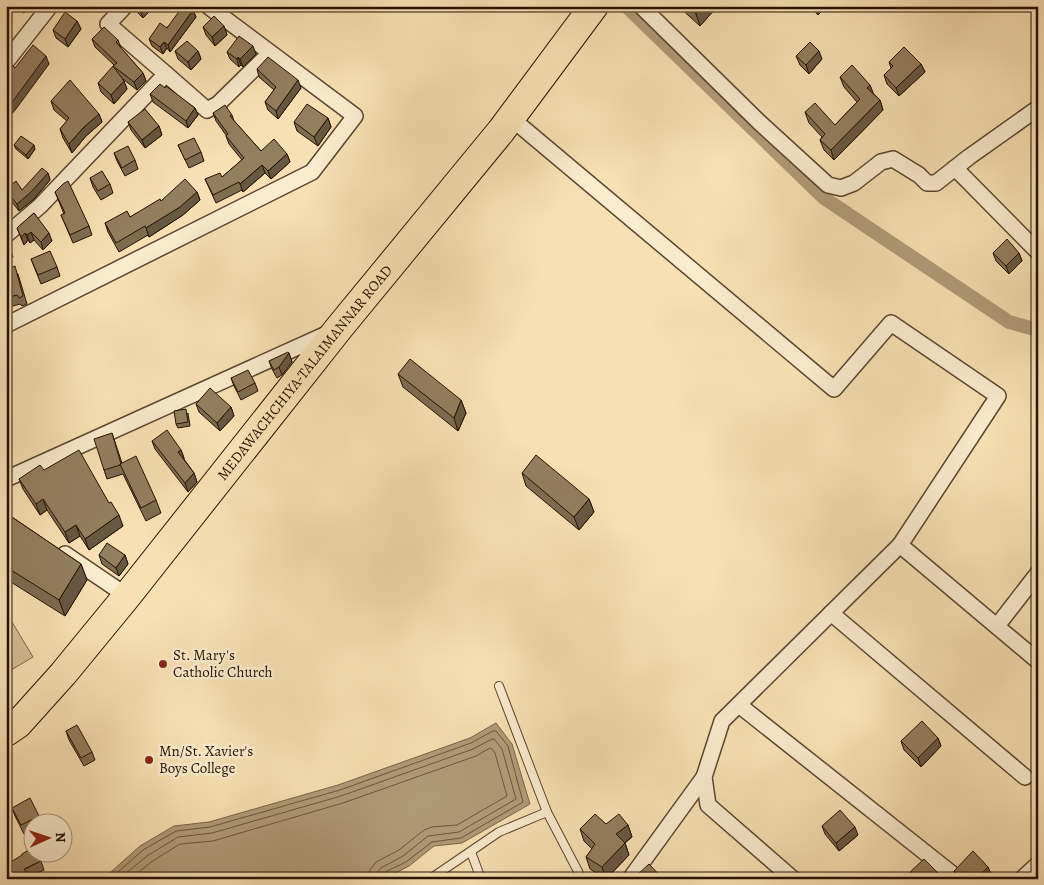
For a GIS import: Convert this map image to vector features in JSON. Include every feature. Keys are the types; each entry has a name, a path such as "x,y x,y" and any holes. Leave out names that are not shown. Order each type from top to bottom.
{"highway":[{"name":"MEDAWACHCHIYA-TALAIMANNAR ROAD","path":"6,732 18,724 63,674 127,596 339,328 511,118 594,6"}],"street":[{"path":"6,62 50,6"},
{"path":"125,6 108,24 207,110 218,104 270,53"},
{"path":"6,325 312,172 355,116 208,6"},
{"path":"641,6 759,122 828,185 841,188 854,184 880,162 893,159 927,183 936,183 1038,108"},
{"path":"6,235 40,206 166,74"},
{"path":"511,118 834,389 891,323 998,396 900,545 722,721 704,777 630,879"},
{"path":"955,168 1038,252"},
{"path":"6,478 339,328"},
{"path":"900,545 1038,661"},
{"path":"55,546 127,596"},
{"path":"997,626 1038,573"},
{"path":"831,613 1025,777"},
{"path":"740,705 951,873"},
{"path":"704,777 708,805 793,879"},
{"path":"1022,879 1038,864"}],"lane":[{"path":"499,686 546,812 582,879"},
{"path":"430,879 499,832 546,812"},
{"path":"470,852 481,879"}],"shaded area":[{"path":"6,612 33,657 6,673"}],"water":[{"path":"496,723 512,744 530,804 462,843 434,846 409,866 384,879 103,879 140,846 174,826 209,822 338,785 470,738"}],"building":[{"path":"183,6 188,6 193,10 168,45 164,42 160,47 149,39 160,23 167,28"},
{"path":"687,6 702,6 696,14"},
{"path":"65,12 77,21 65,39 53,30"},
{"path":"214,16 224,26 212,37 203,27"},
{"path":"104,27 118,40 116,42 143,73 134,82 113,66 117,63 92,39"},
{"path":"239,36 253,46 240,59 238,57 237,59 227,52"},
{"path":"187,41 198,51 188,62 175,51"},
{"path":"810,42 819,51 806,65 796,56"},
{"path":"33,45 46,56 6,109 6,73 12,65 15,68"},
{"path":"904,47 921,64 896,88 884,75 893,66 889,62"},
{"path":"268,57 298,80 276,111 265,102 276,87 257,69"},
{"path":"852,65 870,85 867,88 880,100 831,150 820,140 825,134 805,112 815,103 835,125 860,99 840,77"},
{"path":"113,66 124,81 111,95 98,83"},
{"path":"70,80 99,114 69,144 60,129 69,118 51,101"},
{"path":"160,84 165,88 166,86 195,108 186,121 150,94"},
{"path":"307,104 328,118 314,137 294,122"},
{"path":"225,105 232,115 230,116 261,151 274,139 287,154 268,171 262,165 240,184 239,182 213,195 205,179 220,173 222,177 244,158 226,136 228,134 213,113"},
{"path":"145,109 159,126 142,140 128,122"},
{"path":"21,136 34,145 26,155 14,145"},
{"path":"194,138 201,152 185,160 178,145"},
{"path":"128,146 135,160 122,168 114,153"},
{"path":"42,168 48,173 17,204 6,189 16,181 22,190"},
{"path":"102,171 110,184 98,191 90,178"},
{"path":"185,179 197,192 180,207 146,228 145,226 116,243 105,223 127,211 130,217 160,199 161,201"},
{"path":"68,181 89,226 70,235 61,215 65,213 55,192"},
{"path":"34,213 49,233 41,242 31,232 27,235 25,233 21,237 17,228"},
{"path":"6,237 10,248 6,252"},
{"path":"1007,239 1019,253 1006,266 993,253"},
{"path":"50,251 57,267 38,275 31,259"},
{"path":"15,266 23,296 19,298 17,295 6,298 6,270"},
{"path":"288,352 279,367 274,370 269,361"},
{"path":"410,359 461,400 454,418 398,374"},
{"path":"248,370 255,383 238,392 231,378"},
{"path":"210,388 231,407 217,423 196,404"},
{"path":"186,409 188,422 176,424 174,411"},
{"path":"167,430 181,450 178,452 194,473 185,483 152,441"},
{"path":"112,433 121,464 104,470 94,439"},
{"path":"79,450 109,503 111,502 119,515 85,539 76,525 65,532 43,499 36,504 19,479 40,465 44,470"},
{"path":"536,455 589,499 574,517 522,473"},
{"path":"136,456 156,500 141,508 120,464"},
{"path":"6,513 81,564 59,600 6,567"},
{"path":"107,543 125,555 116,568 99,555"},
{"path":"922,721 938,738 918,758 901,741"},
{"path":"77,725 92,752 81,758 66,731"},
{"path":"30,798 37,812 22,812 21,825 12,808"},
{"path":"840,810 855,827 836,843 822,826"},
{"path":"595,814 606,824 619,814 628,825 616,834 625,843 602,867 586,857 595,844 580,829"},
{"path":"973,851 988,867 976,879 961,879 954,871"},
{"path":"22,855 22,862 39,862 24,869 28,874 21,879 6,879 6,865"},
{"path":"924,859 937,872 931,879 917,879 910,872"},
{"path":"649,864 663,879 641,879 637,875"}],"waterway":[{"path":"626,6 824,198 1009,322 1038,330"}],"place":[{"name":"St. Mary's Catholic Church","path":"163,664"},
{"name":"Mn/St. Xavier's Boys College","path":"149,760"}]}
